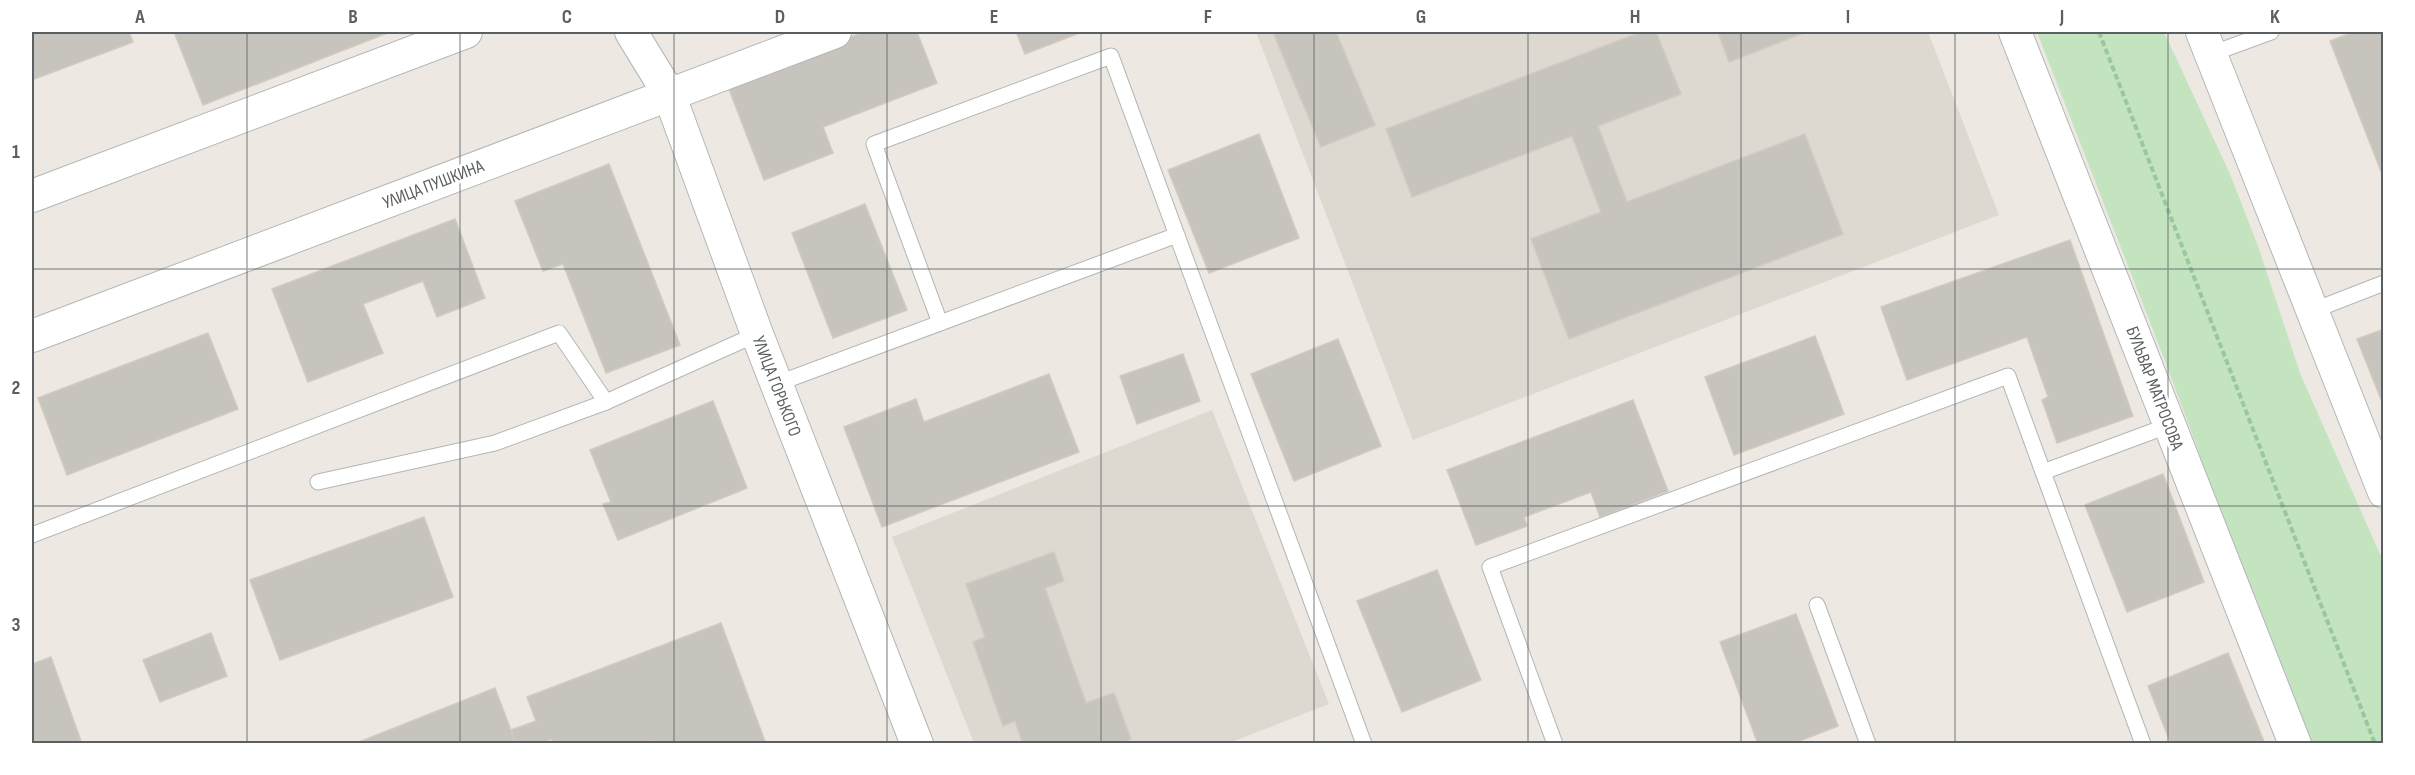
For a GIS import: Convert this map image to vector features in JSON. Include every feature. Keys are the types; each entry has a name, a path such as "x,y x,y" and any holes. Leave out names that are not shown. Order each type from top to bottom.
{"street":[{"path":"32,196 466,32"},
{"name":"УЛИЦА ГОРЬКОГО","path":"631,32 669,94 776,384 917,744"},
{"name":"УЛИЦА ПУШКИНА","path":"32,336 835,32"},
{"name":"БУЛЬВАР МАТРОСОВА","path":"2015,32 2295,744"},
{"path":"2207,43 2312,311 2377,456 2384,492"}],"lane":[{"path":"2207,43 2271,32"},
{"path":"940,323 874,144 1111,56 1364,744"},
{"path":"776,384 1177,235"},
{"path":"2312,311 2384,283"},
{"path":"32,534 559,333 606,402"},
{"path":"318,482 495,443 606,402 757,334"},
{"path":"1555,744 1490,567 2007,376 2143,744"},
{"path":"2043,472 2170,425"},
{"path":"1817,605 1868,744"}],"path":[{"path":"2099,32 2375,744"}],"shaded area":[{"path":"1256,32 1928,32 1999,215 1413,440"},
{"path":"1212,410 1329,704 1229,743 974,743 892,537"}],"green space":[{"path":"2037,32 2164,32 2230,174 2258,246 2300,373 2383,561 2383,743 2306,743 2243,575 2234,544 2220,521 2211,497 2197,447 2165,361"}],"building":[{"path":"32,32 129,32 133,42 32,80"},
{"path":"174,32 390,32 203,105"},
{"path":"864,32 917,32 937,83 823,127 833,153 764,180 727,84"},
{"path":"1016,32 1082,32 1025,54"},
{"path":"1273,32 1336,32 1375,125 1321,147"},
{"path":"1641,32 1656,32 1681,94 1598,126 1627,202 1805,134 1843,234 1569,339 1531,239 1601,212 1572,136 1412,197 1386,129"},
{"path":"1718,32 1806,32 1729,62"},
{"path":"2354,32 2384,32 2384,179 2330,41"},
{"path":"1259,134 1299,238 1209,273 1168,170"},
{"path":"609,164 680,345 606,373 563,264 543,271 515,201"},
{"path":"865,204 907,310 833,338 792,233"},
{"path":"455,219 485,298 437,317 423,281 363,304 383,353 308,382 272,289"},
{"path":"2070,240 2133,416 2057,443 2042,400 2048,397 2027,337 1907,380 1881,307"},
{"path":"2384,329 2384,407 2357,339"},
{"path":"208,333 238,409 67,475 38,398"},
{"path":"1815,336 1844,414 1734,455 1705,377"},
{"path":"1338,339 1381,446 1294,481 1251,374"},
{"path":"1183,354 1200,401 1137,424 1120,376"},
{"path":"1049,374 1079,452 882,527 844,427 916,399 924,422"},
{"path":"1633,400 1668,491 1600,517 1591,492 1524,517 1527,526 1476,545 1447,470"},
{"path":"713,401 747,488 618,540 603,504 611,502 590,450"},
{"path":"2163,474 2204,582 2127,612 2085,505"},
{"path":"424,517 453,597 280,660 250,580"},
{"path":"1054,552 1064,581 1045,588 1086,703 1114,693 1131,739 1119,744 1023,744 1015,721 1003,726 973,642 985,637 966,584"},
{"path":"1437,570 1481,680 1402,712 1357,601"},
{"path":"1796,614 1838,726 1792,744 1758,744 1720,642"},
{"path":"721,623 766,744 656,744 655,741 649,744 553,744 552,739 540,744 516,744 511,730 536,721 527,697"},
{"path":"211,633 227,676 160,702 143,660"},
{"path":"2228,653 2265,744 2171,744 2148,686"},
{"path":"51,657 82,744 32,744 32,664"},
{"path":"495,688 516,744 354,744"}]}
